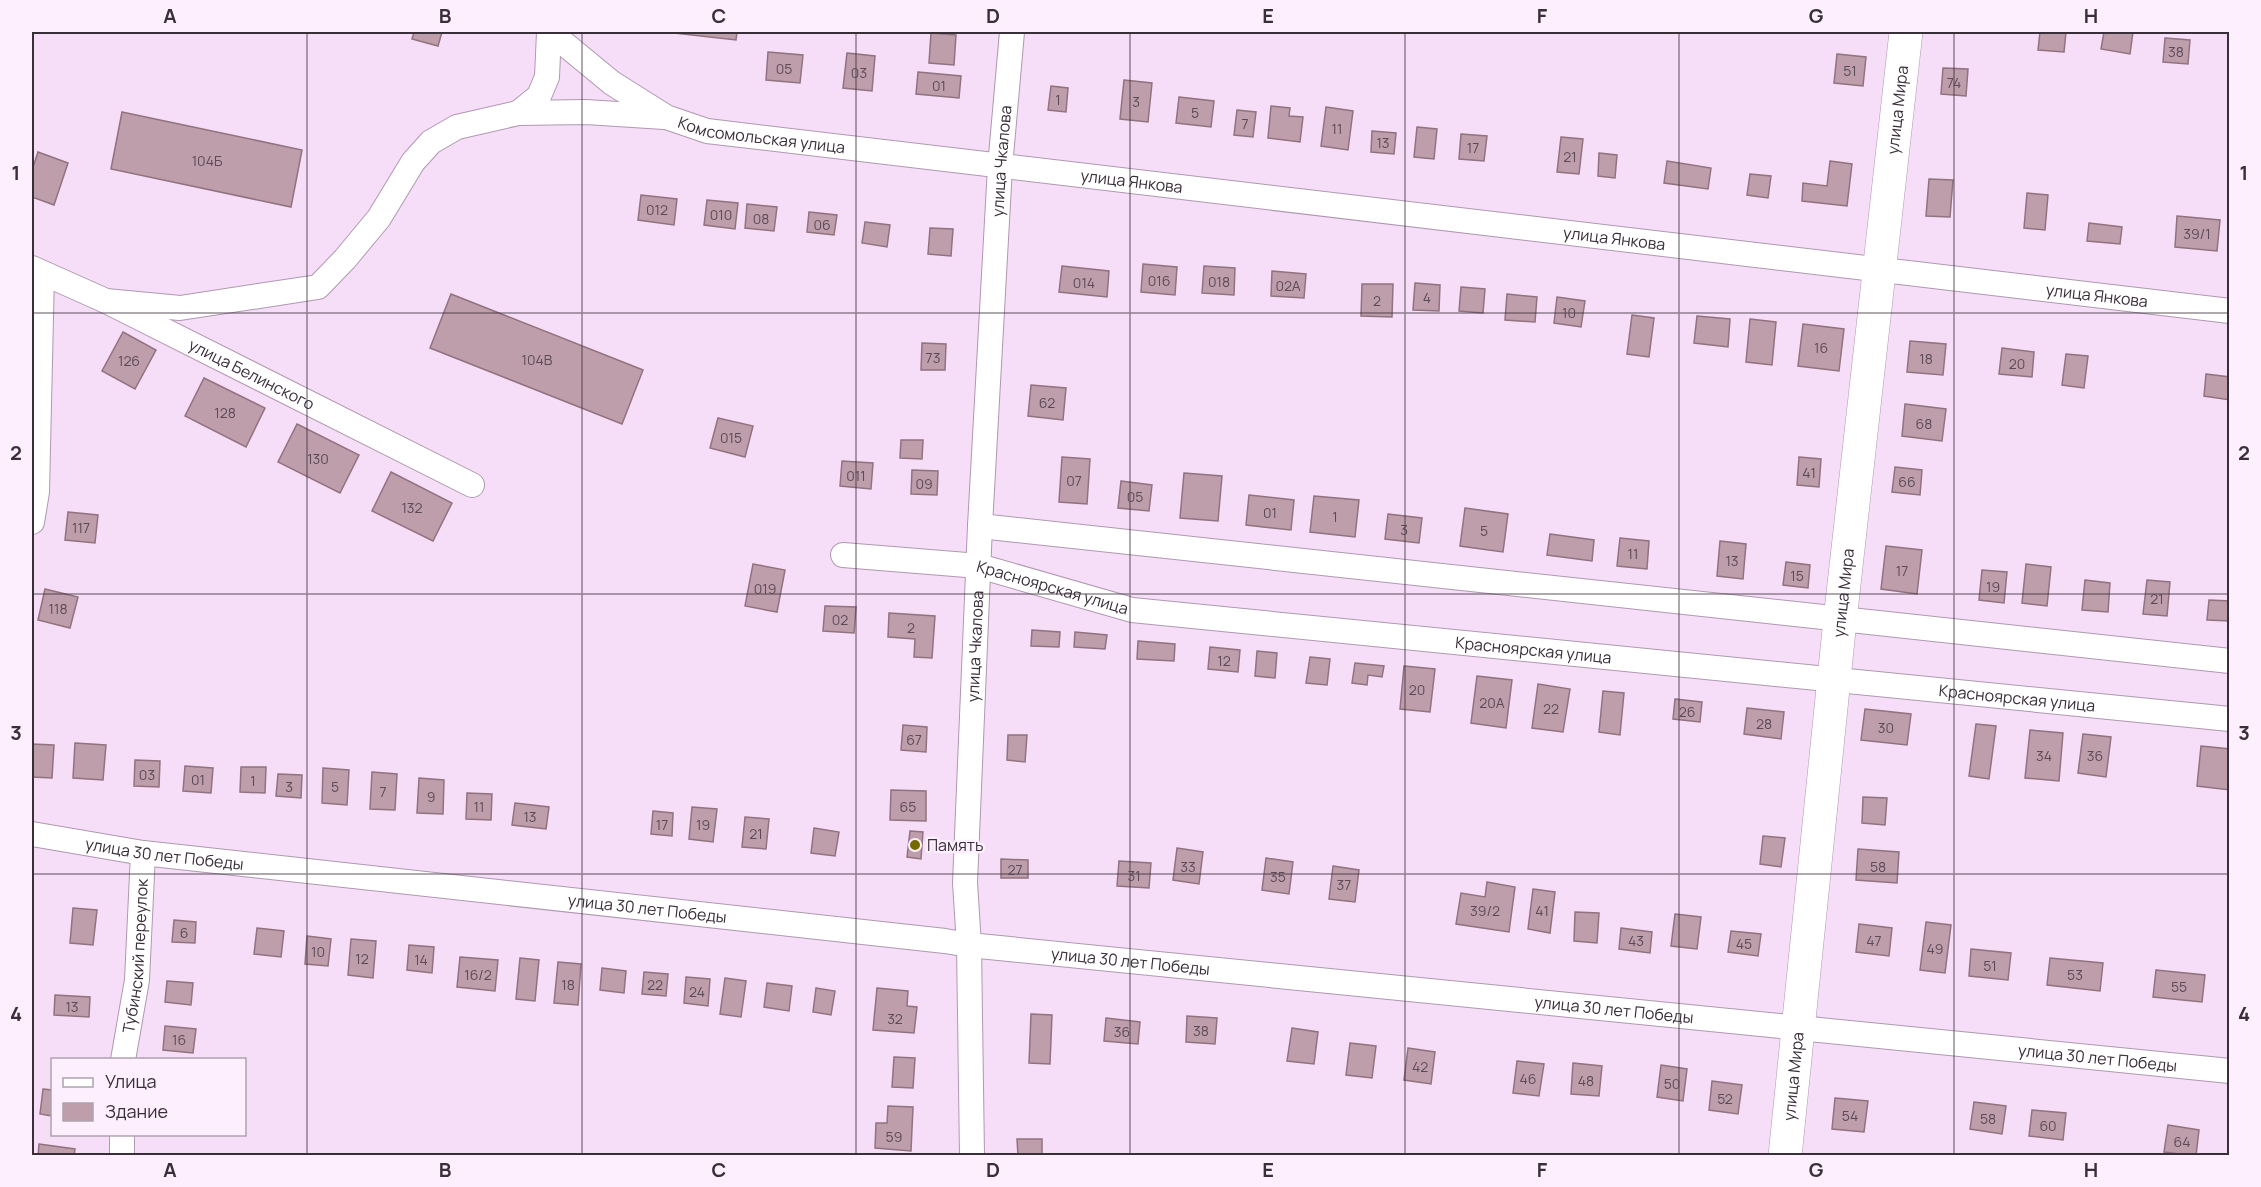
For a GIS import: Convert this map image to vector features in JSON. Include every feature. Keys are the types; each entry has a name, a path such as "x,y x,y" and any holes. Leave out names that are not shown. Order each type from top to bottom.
{"main road":[{"name":"улица Мира","path":"1785,1155 1840,620 1906,32"}],"street":[{"path":"518,113 539,96 547,77 549,32"},
{"name":"Комсомольская улица","path":"549,32 612,83 666,117 707,131 1000,166"},
{"name":"улица Чкалова","path":"972,1155 969,945 965,883 980,526 1000,166 1012,32"},
{"path":"106,301 180,308 318,287 379,218 413,162 431,142 457,127 518,113 586,112 666,117"},
{"name":"улица Янкова","path":"1000,166 2229,311"},
{"path":"32,522 37,492 37,270"},
{"name":"улица Белинского","path":"37,270 106,301 472,485"},
{"path":"980,526 2229,662"},
{"name":"Красноярская улица","path":"843,555 979,566 1132,610 2229,719"},
{"name":"улица 30 лет Победы","path":"32,834 143,853 933,939 969,945 2229,1071"},
{"name":"Тубинский переулок","path":"123,1058 137,980 143,853"},
{"path":"122,1136 122,1155"}],"building":[{"path":"414,32 442,32 438,46 412,39"},
{"path":"665,32 737,32 736,40"},
{"path":"2040,32 2066,32 2064,52 2038,50"},
{"path":"2104,32 2133,32 2130,54 2101,49"},
{"path":"931,33 956,35 954,65 929,63"},
{"path":"2165,38 2190,40 2188,64 2163,62"},
{"path":"768,52 803,55 800,83 766,80"},
{"path":"847,53 875,56 872,91 843,88"},
{"path":"1837,54 1866,57 1863,86 1834,83"},
{"path":"1943,68 1968,69 1966,96 1941,94"},
{"path":"918,72 961,76 959,98 916,94"},
{"path":"1124,80 1152,83 1148,122 1120,119"},
{"path":"1051,86 1068,88 1066,112 1048,110"},
{"path":"1179,97 1214,101 1211,127 1176,123"},
{"path":"1271,106 1290,108 1289,116 1303,117 1300,142 1268,138"},
{"path":"1326,107 1353,111 1348,150 1321,146"},
{"path":"1237,110 1256,112 1253,137 1234,135"},
{"path":"122,112 302,150 291,207 111,169"},
{"path":"1417,127 1437,129 1434,159 1414,157"},
{"path":"1372,131 1396,133 1394,154 1371,152"},
{"path":"1461,134 1487,136 1484,161 1459,159"},
{"path":"1561,137 1583,139 1579,174 1557,172"},
{"path":"38,152 68,163 54,205 32,197 32,170"},
{"path":"1599,153 1617,155 1615,178 1598,176"},
{"path":"1667,161 1711,168 1708,189 1664,183"},
{"path":"1830,161 1852,164 1847,206 1802,201 1803,183 1827,186"},
{"path":"1750,174 1771,176 1768,198 1747,195"},
{"path":"1929,179 1953,180 1950,217 1926,216"},
{"path":"2027,193 2048,195 2045,230 2024,228"},
{"path":"641,195 677,199 674,225 638,220"},
{"path":"707,200 738,203 735,229 704,225"},
{"path":"747,204 777,207 774,231 745,228"},
{"path":"809,212 837,215 834,235 807,232"},
{"path":"2177,216 2220,220 2217,251 2175,247"},
{"path":"865,222 890,225 887,247 862,243"},
{"path":"2089,223 2122,227 2120,244 2087,241"},
{"path":"930,228 953,229 951,256 928,254"},
{"path":"1143,264 1177,267 1175,295 1141,292"},
{"path":"1062,266 1109,271 1107,297 1059,292"},
{"path":"1204,266 1235,268 1234,295 1202,293"},
{"path":"1272,271 1306,274 1304,298 1271,296"},
{"path":"1415,283 1440,285 1439,311 1413,310"},
{"path":"1362,284 1393,284 1392,317 1361,316"},
{"path":"1461,287 1485,289 1483,313 1459,311"},
{"path":"451,294 643,370 622,424 430,348"},
{"path":"1507,294 1537,297 1535,322 1505,320"},
{"path":"1557,297 1585,301 1581,327 1554,323"},
{"path":"1632,315 1654,318 1649,357 1627,354"},
{"path":"1697,316 1730,319 1728,347 1694,343"},
{"path":"1750,319 1776,322 1772,365 1746,362"},
{"path":"1803,324 1844,329 1839,371 1798,366"},
{"path":"123,332 156,350 135,389 102,371"},
{"path":"1910,341 1946,344 1943,375 1907,372"},
{"path":"922,343 946,344 945,370 921,370"},
{"path":"2002,348 2034,352 2032,377 1999,374"},
{"path":"2066,354 2088,356 2084,388 2062,385"},
{"path":"2206,374 2230,377 2230,400 2204,396"},
{"path":"204,378 265,408 246,447 185,416"},
{"path":"1031,385 1066,388 1063,420 1028,416"},
{"path":"1905,404 1946,409 1942,441 1902,436"},
{"path":"718,418 753,426 745,457 710,448"},
{"path":"297,424 359,455 340,493 278,462"},
{"path":"901,440 923,440 922,459 900,458"},
{"path":"1062,457 1090,459 1087,504 1059,502"},
{"path":"1799,457 1821,459 1819,487 1797,485"},
{"path":"842,461 873,463 871,489 840,486"},
{"path":"1895,467 1922,470 1920,495 1892,492"},
{"path":"912,470 938,471 937,495 911,494"},
{"path":"391,472 452,503 433,541 372,511"},
{"path":"1184,473 1222,476 1218,521 1180,518"},
{"path":"1121,481 1152,485 1149,511 1118,508"},
{"path":"1249,495 1294,500 1291,530 1246,525"},
{"path":"1314,496 1359,500 1355,537 1310,532"},
{"path":"1465,508 1508,514 1503,552 1460,546"},
{"path":"68,512 98,515 95,543 65,540"},
{"path":"1388,514 1422,518 1419,543 1385,539"},
{"path":"1550,534 1594,540 1592,561 1547,555"},
{"path":"1620,538 1649,541 1647,569 1617,566"},
{"path":"1720,541 1746,544 1743,579 1717,576"},
{"path":"1886,546 1922,550 1917,594 1881,589"},
{"path":"1786,562 1810,565 1808,588 1783,585"},
{"path":"753,564 785,570 777,612 745,606"},
{"path":"2026,564 2051,567 2047,606 2022,603"},
{"path":"1982,570 2007,572 2004,603 1979,600"},
{"path":"2085,580 2110,583 2108,612 2082,610"},
{"path":"2147,580 2170,582 2167,616 2143,614"},
{"path":"45,589 78,597 70,628 38,620"},
{"path":"2209,600 2230,601 2230,621 2207,620"},
{"path":"825,606 856,607 854,633 823,631"},
{"path":"889,613 935,616 932,658 914,657 915,639 888,637"},
{"path":"1032,630 1060,632 1059,647 1031,646"},
{"path":"1075,632 1107,635 1105,649 1074,647"},
{"path":"1138,641 1175,644 1174,661 1137,659"},
{"path":"1210,647 1240,650 1238,672 1208,669"},
{"path":"1257,651 1277,653 1275,678 1255,676"},
{"path":"1310,657 1330,659 1327,685 1306,683"},
{"path":"1355,663 1384,666 1382,677 1368,675 1367,685 1352,683"},
{"path":"1404,666 1435,669 1430,712 1400,709"},
{"path":"1477,676 1512,680 1506,728 1471,723"},
{"path":"1538,684 1570,689 1563,732 1532,728"},
{"path":"1603,691 1624,693 1620,735 1599,732"},
{"path":"1675,699 1702,702 1700,722 1673,719"},
{"path":"1747,708 1784,712 1781,739 1744,734"},
{"path":"1865,709 1911,714 1907,745 1861,740"},
{"path":"1976,724 1996,726 1989,779 1969,776"},
{"path":"903,725 927,727 926,752 901,750"},
{"path":"2030,730 2063,733 2059,781 2025,778"},
{"path":"2083,734 2111,737 2106,777 2078,773"},
{"path":"1008,735 1027,735 1025,762 1007,760"},
{"path":"75,743 106,745 103,780 73,778"},
{"path":"32,744 54,745 52,778 32,777"},
{"path":"2201,746 2230,749 2230,790 2197,786"},
{"path":"135,760 160,761 159,787 134,786"},
{"path":"185,766 213,768 211,793 183,791"},
{"path":"241,767 266,767 265,793 240,792"},
{"path":"323,768 349,770 347,805 322,803"},
{"path":"372,772 397,774 395,810 370,809"},
{"path":"278,774 302,775 301,798 276,796"},
{"path":"419,778 444,780 443,814 417,813"},
{"path":"891,790 926,791 926,821 890,820"},
{"path":"467,793 492,794 491,820 466,819"},
{"path":"1863,797 1887,798 1885,825 1862,823"},
{"path":"515,803 549,807 546,829 512,825"},
{"path":"692,807 717,809 713,842 689,839"},
{"path":"653,811 673,813 672,836 651,834"},
{"path":"745,817 769,819 766,849 742,847"},
{"path":"814,828 839,832 835,856 811,853"},
{"name":"Память","path":"910,831 923,832 921,859 907,857"},
{"path":"1763,836 1785,838 1781,867 1760,864"},
{"path":"1177,848 1203,852 1199,884 1173,880"},
{"path":"1858,849 1899,852 1897,883 1856,880"},
{"path":"1266,858 1293,862 1289,894 1262,890"},
{"path":"1001,859 1028,860 1028,878 1001,878"},
{"path":"1119,861 1151,863 1149,888 1117,886"},
{"path":"1333,866 1359,870 1355,902 1329,899"},
{"path":"1487,882 1515,887 1509,932 1456,924 1461,893 1485,897"},
{"path":"1533,889 1555,892 1550,933 1528,929"},
{"path":"73,908 97,910 93,945 70,943"},
{"path":"1575,912 1599,913 1597,943 1574,941"},
{"path":"1675,914 1701,917 1697,949 1671,946"},
{"path":"174,920 196,922 195,943 172,942"},
{"path":"1926,922 1951,925 1945,973 1920,970"},
{"path":"1859,924 1892,928 1889,956 1856,952"},
{"path":"257,928 284,931 281,957 254,954"},
{"path":"1621,928 1652,932 1650,953 1619,949"},
{"path":"1731,931 1761,934 1758,956 1728,952"},
{"path":"307,936 331,939 328,966 305,964"},
{"path":"351,939 376,941 373,978 348,975"},
{"path":"409,945 434,947 432,973 407,970"},
{"path":"1971,949 2011,953 2008,980 1969,976"},
{"path":"460,957 498,960 495,991 457,987"},
{"path":"520,958 539,960 535,1001 516,999"},
{"path":"2050,958 2103,963 2100,991 2047,985"},
{"path":"558,962 581,964 578,1005 554,1003"},
{"path":"602,968 626,971 624,993 600,990"},
{"path":"2156,970 2205,975 2202,1002 2153,997"},
{"path":"644,972 668,974 666,996 642,994"},
{"path":"686,977 710,979 708,1006 684,1003"},
{"path":"725,978 746,981 741,1017 720,1014"},
{"path":"167,981 193,983 191,1005 165,1002"},
{"path":"767,983 792,986 789,1011 764,1007"},
{"path":"816,988 835,991 831,1015 813,1012"},
{"path":"877,988 908,991 907,1006 917,1007 914,1033 873,1030"},
{"path":"55,995 90,997 89,1017 54,1015"},
{"path":"1031,1014 1052,1015 1050,1064 1029,1063"},
{"path":"1187,1016 1217,1018 1215,1044 1186,1042"},
{"path":"1106,1018 1140,1022 1138,1044 1104,1041"},
{"path":"165,1026 196,1029 193,1053 163,1050"},
{"path":"1292,1028 1318,1032 1314,1064 1287,1061"},
{"path":"1350,1043 1376,1046 1372,1078 1346,1075"},
{"path":"1408,1048 1435,1052 1431,1084 1404,1080"},
{"path":"894,1057 915,1058 913,1088 892,1087"},
{"path":"1517,1061 1544,1064 1539,1096 1513,1093"},
{"path":"1573,1063 1602,1066 1599,1096 1571,1094"},
{"path":"1661,1065 1687,1069 1683,1101 1657,1097"},
{"path":"1712,1081 1742,1085 1738,1114 1709,1110"},
{"path":"43,1089 51,1090 51,1116 40,1114"},
{"path":"1835,1098 1868,1101 1864,1132 1832,1129"},
{"path":"1974,1102 2006,1106 2002,1134 1970,1129"},
{"path":"888,1106 913,1107 911,1151 875,1148 876,1123 887,1123"},
{"path":"2032,1110 2066,1113 2063,1140 2029,1136"},
{"path":"2168,1125 2199,1130 2196,1156 2164,1152"},
{"path":"1017,1139 1042,1139 1042,1156 1018,1156"},
{"path":"39,1144 75,1149 74,1156 38,1156"}],"place":[{"name":"Память","path":"915,845"}]}
